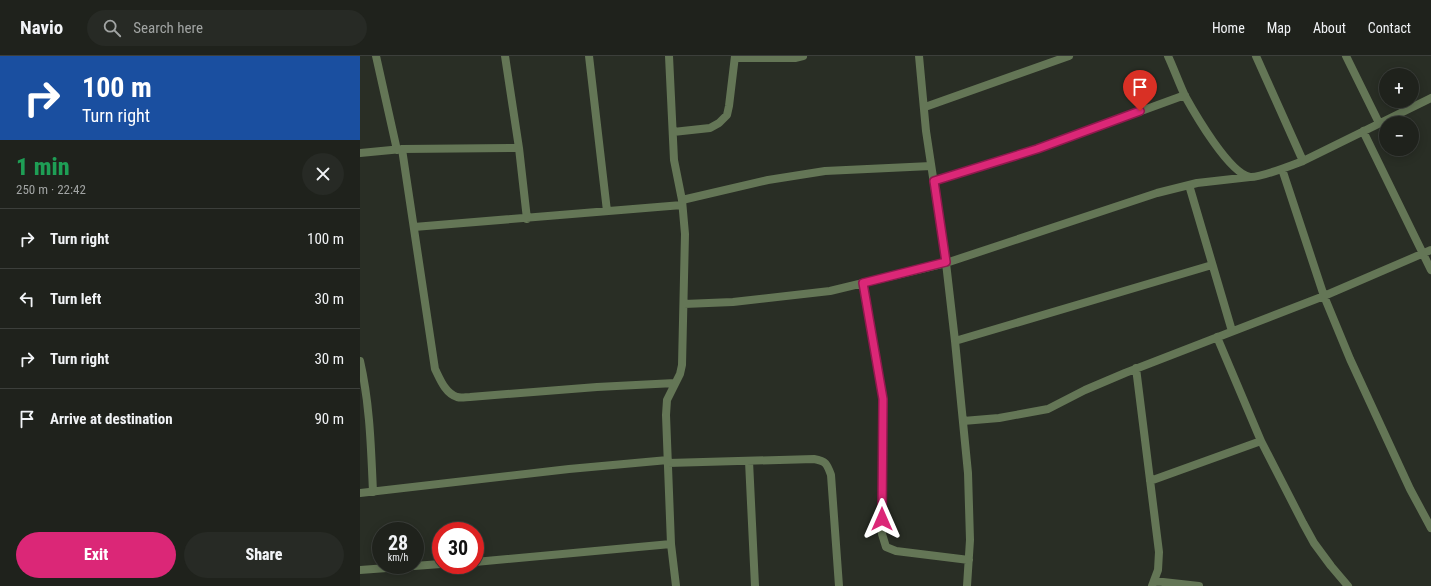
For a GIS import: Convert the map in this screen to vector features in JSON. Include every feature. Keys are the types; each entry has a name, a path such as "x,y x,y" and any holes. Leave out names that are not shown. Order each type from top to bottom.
{"street":[{"path":"376,56 399,149 414,227 435,369 442,385 450,393 457,397 470,397 675,383"},
{"path":"505,56 519,148 526,219"},
{"path":"589,56 607,212"},
{"path":"669,56 674,160 682,203 685,234 682,365 680,374 667,400 671,544 676,586"},
{"path":"673,132 710,128 719,123 727,115 735,57 794,58 803,56"},
{"path":"919,56 926,132 946,262 968,473 970,540 967,586"},
{"path":"924,107 1069,56"},
{"path":"1168,56 1185,95 1204,129 1218,149 1238,171 1250,177"},
{"path":"1256,56 1303,160"},
{"path":"684,304 766,299 830,291 946,262 1157,193 1189,185 1250,177 1282,169 1379,124 1346,56"},
{"path":"934,181 1037,149 1185,95"},
{"path":"1395,116 1431,98"},
{"path":"1363,131 1431,270"},
{"path":"360,153 399,149 519,148"},
{"path":"414,227 607,212 682,203 768,180 825,170 931,166"},
{"path":"1282,169 1324,296 1350,359 1410,489 1431,528"},
{"path":"1189,185 1232,331"},
{"path":"963,420 999,418 1048,409 1085,390 1136,368 1324,296 1431,250"},
{"path":"955,341 1212,265"},
{"path":"863,283 883,399 882,534 886,547 896,551 969,560"},
{"path":"1217,337 1260,441 1314,543 1348,586"},
{"path":"360,361 369,416 373,492"},
{"path":"1136,368 1159,552 1158,570 1153,584 1199,586"},
{"path":"1150,481 1260,441"},
{"path":"360,493 569,469 668,462 822,460 827,464 831,474 839,586"},
{"path":"749,461 756,586"},
{"path":"484,561 671,544"},
{"path":"360,570 432,565"}],"route":[{"path":"882,519 883,399 863,283 946,262 934,181 1037,149 1140,111"}]}
